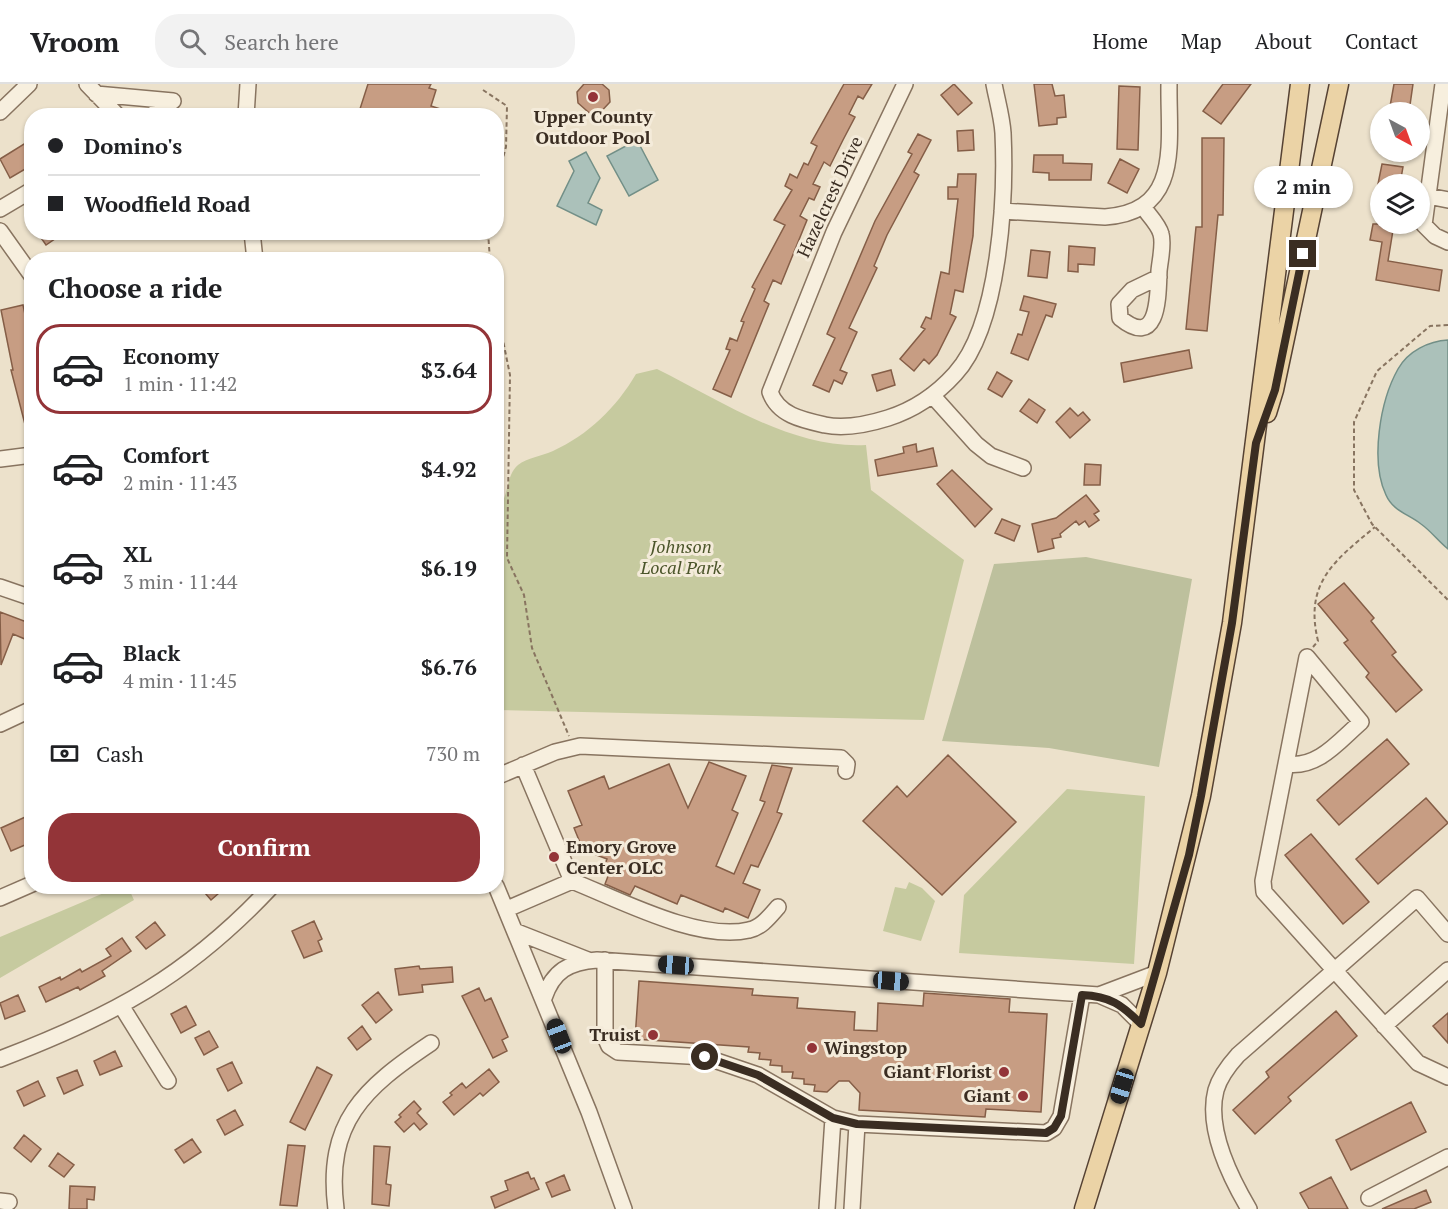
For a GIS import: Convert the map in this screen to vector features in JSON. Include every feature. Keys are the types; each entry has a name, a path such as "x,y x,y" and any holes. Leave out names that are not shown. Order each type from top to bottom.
{"main road":[{"path":"1084,1209 1157,973 1189,855 1217,716 1256,443 1300,84"},
{"path":"1256,443 1275,390 1339,84"}],"street":[{"path":"0,112 29,84"},
{"path":"246,108 248,84"},
{"name":"Hazelcrest Drive","path":"905,84 834,232 770,392 775,404 783,412 827,426 867,424 906,413 932,395"},
{"path":"994,84 1003,131 1002,211 993,283 980,330 957,373 932,395 976,444 991,456 1023,468"},
{"path":"1002,211 1121,216 1143,207 1157,195 1167,174 1169,84"},
{"path":"1430,181 1443,84"},
{"path":"92,89 110,108"},
{"path":"92,89 173,101 162,108"},
{"path":"0,209 24,195"},
{"path":"1430,196 1448,200"},
{"path":"1143,207 1161,234 1159,278"},
{"path":"0,231 24,265"},
{"path":"1430,231 1448,242"},
{"path":"0,459 24,456"},
{"path":"0,587 24,595"},
{"path":"1286,764 1305,765 1317,760 1361,722 1307,657"},
{"path":"1307,657 1263,881 1264,892 1333,972 1418,1064 1448,1077"},
{"path":"0,724 24,713"},
{"path":"504,773 574,747 841,758 846,764 846,771"},
{"path":"523,765 572,881"},
{"path":"507,909 572,881 679,924 728,932 752,930 768,920 778,908"},
{"path":"0,898 24,888"},
{"path":"0,1059 65,1034 123,1006 179,971 230,930 264,894"},
{"path":"500,894 544,998 624,1209"},
{"path":"1249,1209 1237,1186 1215,1128 1216,1090 1225,1071 1239,1054 1417,898 1448,934"},
{"path":"517,932 588,960"},
{"path":"544,998 549,982 557,972 567,965 588,960 1082,995 1099,995 1157,973"},
{"path":"605,960 604,1037 609,1046 618,1052 705,1057 758,1075 833,1118 857,1124 1046,1133 1054,1128 1061,1116 1082,995"},
{"path":"1384,1026 1448,970"},
{"path":"1099,995 1122,1005 1141,1024"},
{"path":"123,1006 168,1082"},
{"path":"336,1209 333,1184 334,1162 347,1120 366,1092 387,1072 431,1043"},
{"path":"827,1209 833,1118"},
{"path":"852,1209 857,1124"},
{"path":"1369,1198 1448,1157"}],"path":[{"path":"483,90 507,106 504,154"},
{"path":"1448,325 1430,326 1377,371 1354,422 1354,490 1375,527 1448,600"},
{"path":"504,345 510,375 507,558 524,595 532,648 574,747"},
{"path":"1307,657 1318,641 1313,619 1314,599 1328,569 1375,527"}],"green space":[{"name":"Johnson Local Park","path":"657,369 732,408 784,431 838,444 866,445 871,490 964,560 924,720 504,710 504,499 511,475 518,465 553,451 589,429 620,398 636,374"},
{"path":"1086,557 1192,579 1159,767 1049,748 942,741 994,564"},
{"path":"1067,789 1145,796 1134,964 959,953 964,895"},
{"path":"909,882 922,888 935,901 921,941 883,931 895,887 906,889"},
{"path":"101,894 131,894 134,900 0,978 0,937"}],"water":[{"path":"637,140 658,180 629,196 607,156"},
{"path":"586,152 600,178 588,203 602,210 596,225 557,206 574,171 569,161"},
{"path":"1448,340 1448,549 1425,527 1397,509 1389,500 1381,481 1378,449 1386,397 1398,369 1413,352 1434,342"}],"building":[{"path":"368,84 431,84 429,88 436,90 431,106 437,108 360,108"},
{"name":"Upper County Outdoor Pool","path":"584,84 602,84 609,90 610,102 595,118 578,103 577,92"},
{"path":"844,84 872,84 863,99 858,96 849,114 855,117 830,166 824,162 813,184 820,187 814,200 809,198 800,216 807,220 781,284 773,280 764,301 769,304 731,397 713,389 730,350 726,349 730,338 737,341 744,322 741,321 755,289 752,287 785,225 774,220 792,190 785,186 790,174 797,178 804,163 808,165 817,146 811,143"},
{"path":"954,84 972,103 958,115 941,95"},
{"path":"1034,84 1052,84 1055,96 1064,95 1066,117 1057,118 1057,124 1039,126"},
{"path":"1223,84 1251,84 1221,124 1203,111"},
{"path":"1394,84 1413,84 1410,102 1391,102"},
{"path":"1119,86 1140,87 1138,150 1117,149"},
{"path":"973,130 974,150 958,151 957,131"},
{"path":"918,134 931,140 914,172 919,175 887,235 874,266 877,268 849,328 857,332 840,370 847,373 842,384 834,380 829,392 813,385 835,338 827,334 875,221 912,154 908,152"},
{"path":"1202,138 1224,138 1223,215 1218,215 1207,331 1186,329 1196,227 1202,227"},
{"path":"24,144 24,170 10,178 0,159"},
{"path":"1034,155 1063,155 1063,163 1092,164 1091,180 1049,180 1049,173 1033,172"},
{"path":"1120,159 1139,169 1127,193 1108,183"},
{"path":"1382,164 1403,167 1402,174 1380,174"},
{"path":"958,174 976,174 973,236 963,292 955,290 950,314 956,317 937,355 929,364 924,359 914,371 900,359 925,329 921,327 926,317 931,319 941,272 949,274 958,199 948,199 948,187 957,187"},
{"path":"1371,234 1392,234 1388,261 1442,270 1439,291 1376,280 1382,242 1370,240"},
{"path":"43,240 53,240 46,245"},
{"path":"1069,246 1095,248 1094,265 1078,264 1078,272 1068,271"},
{"path":"1031,250 1050,252 1047,278 1028,276"},
{"path":"1024,296 1056,304 1052,317 1046,315 1028,360 1011,353 1018,334 1022,335 1029,312 1020,310"},
{"path":"23,305 24,310 24,420 11,370 13,370 1,310"},
{"path":"1189,350 1192,368 1124,382 1121,363"},
{"path":"891,370 895,385 877,391 872,375"},
{"path":"997,372 1012,381 1002,397 988,389"},
{"path":"1029,399 1045,410 1037,423 1020,411"},
{"path":"1070,408 1078,416 1083,412 1090,420 1070,438 1056,422"},
{"path":"916,444 917,452 933,448 937,466 878,476 875,460 904,453 903,447"},
{"path":"1085,464 1101,465 1100,485 1084,485"},
{"path":"952,470 992,509 975,527 937,484"},
{"path":"1086,495 1099,511 1094,514 1099,520 1089,527 1085,521 1079,525 1076,521 1060,534 1061,537 1052,539 1054,548 1038,552 1032,524 1056,518"},
{"path":"1002,519 1020,526 1014,541 995,533"},
{"path":"1344,583 1374,618 1371,621 1396,652 1392,655 1422,690 1396,712 1366,677 1369,673 1344,643 1348,640 1318,604"},
{"path":"0,612 24,621 24,639 13,634 1,665"},
{"path":"1387,739 1409,764 1339,825 1317,800"},
{"path":"948,755 1016,822 942,895 863,821 897,786 907,797"},
{"path":"709,762 746,776 732,810 738,813 716,866 734,874 765,802 760,800 772,765 792,768 777,812 782,814 758,867 751,865 743,883 760,890 748,918 725,908 723,912 681,895 677,904 635,886 630,895 605,884 610,871 603,869 607,859 583,850 574,828 582,825 568,791 604,776 609,789 669,764 688,808"},
{"path":"1426,798 1448,823 1378,884 1356,859"},
{"path":"24,818 24,845 11,851 1,828"},
{"path":"1311,834 1369,902 1343,924 1285,855"},
{"path":"206,894 218,894 211,900"},
{"path":"314,921 322,939 318,941 322,951 304,958 292,931"},
{"path":"155,922 165,935 146,949 136,937"},
{"path":"122,938 131,951 102,971 105,976 80,990 78,987 46,1002 39,987 60,977 61,980 80,969 82,972 111,956 106,949"},
{"path":"419,966 420,969 452,967 453,982 422,985 423,992 399,995 395,969"},
{"path":"639,981 753,989 752,995 798,998 797,1008 855,1012 854,1030 877,1031 878,1003 923,1006 924,993 1010,999 1009,1012 1047,1014 1041,1112 986,1109 985,1117 859,1110 860,1093 849,1081 839,1081 827,1092 814,1091 815,1085 804,1084 804,1079 792,1078 793,1072 782,1072 782,1066 770,1065 771,1060 759,1059 760,1053 748,1052 749,1047 635,1039"},
{"path":"479,988 485,1001 491,998 508,1037 502,1040 507,1051 493,1058 462,996"},
{"path":"378,992 392,1010 376,1023 362,1005"},
{"path":"18,995 25,1011 5,1019 0,1003"},
{"path":"186,1006 196,1025 181,1033 171,1014"},
{"path":"1336,1011 1357,1036 1288,1097 1291,1101 1255,1134 1233,1110 1269,1077 1266,1072"},
{"path":"1448,1013 1448,1043 1433,1026"},
{"path":"362,1026 371,1039 357,1050 348,1038"},
{"path":"209,1031 218,1047 204,1055 195,1038"},
{"path":"115,1051 122,1066 100,1075 94,1061"},
{"path":"232,1062 242,1083 228,1091 217,1069"},
{"path":"317,1067 332,1075 305,1130 290,1122"},
{"path":"489,1069 499,1082 483,1096 480,1093 454,1115 443,1102 462,1083 466,1088"},
{"path":"77,1070 83,1085 64,1094 57,1078"},
{"path":"38,1081 45,1096 24,1106 17,1091"},
{"path":"414,1101 421,1109 417,1113 427,1124 420,1130 414,1123 404,1132 395,1122"},
{"path":"1411,1102 1426,1132 1351,1170 1336,1140"},
{"path":"235,1110 243,1125 225,1135 217,1120"},
{"path":"24,1135 41,1149 31,1162 14,1148"},
{"path":"192,1139 201,1152 184,1163 175,1150"},
{"path":"288,1145 305,1146 297,1206 280,1205"},
{"path":"374,1146 390,1147 386,1184 391,1185 389,1206 372,1204"},
{"path":"58,1153 74,1165 64,1177 49,1166"},
{"path":"528,1172 539,1189 495,1208 491,1197 508,1190 505,1181"},
{"path":"564,1175 570,1190 552,1197 546,1183"},
{"path":"1331,1177 1348,1209 1309,1209 1300,1193"},
{"path":"70,1186 95,1187 94,1200 87,1199 87,1209 69,1209"},
{"path":"1426,1190 1431,1202 1414,1209 1382,1209"}],"place":[{"name":"Upper County Outdoor Pool","path":"593,97"},
{"name":"Emory Grove Center OLC","path":"554,857"},
{"name":"Truist","path":"653,1035"},
{"name":"Wingstop","path":"812,1048"},
{"name":"Giant Florist","path":"1004,1072"},
{"name":"Giant","path":"1023,1096"}],"route":[{"path":"705,1057 758,1075 833,1118 857,1124 1046,1133 1054,1128 1061,1116 1082,995 1099,995 1110,998 1122,1005 1141,1024 1189,855 1217,716 1256,443 1275,390 1303,254"}]}
